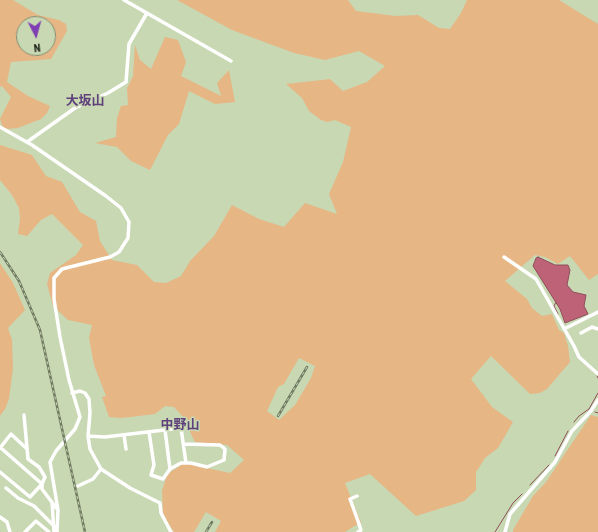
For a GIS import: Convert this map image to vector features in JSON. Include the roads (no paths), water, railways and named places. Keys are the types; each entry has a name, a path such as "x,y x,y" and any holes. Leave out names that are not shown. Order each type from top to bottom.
{"street":[{"path":"124,0 231,61"},
{"path":"27,142 75,108 108,93 126,82 129,44 147,13"},
{"path":"0,126 27,142 106,196 121,208 129,222 128,238 119,252 110,257 62,269 54,278 56,316 72,393 80,417 75,429 52,457 50,466 58,510 57,532"},
{"path":"504,257 536,279 579,357 598,374"},
{"path":"564,329 598,312"},
{"path":"581,333 592,327 598,329"},
{"path":"72,393 80,391 85,393 89,399 90,413 88,436 90,449 101,469 130,488 160,503 161,514 171,532"},
{"path":"505,532 510,514 555,462 572,432 598,400"},
{"path":"0,472 30,497 42,484 45,477 39,467 28,459 24,415"},
{"path":"88,436 105,437 181,428 186,463"},
{"path":"165,430 170,469"},
{"path":"149,432 154,465 151,475 163,479 170,469 181,463 202,466 214,465 224,460 225,449 220,445 184,444"},
{"path":"27,449 11,434 0,448 42,484 42,489 58,510"},
{"path":"124,435 126,449"},
{"path":"78,486 93,479 101,469"},
{"path":"6,488 18,498 34,506 54,526"},
{"path":"357,496 350,499 358,521 360,530 358,532"},
{"path":"52,502 54,532"},
{"path":"0,517 7,522 10,532"},
{"path":"25,532 36,521 49,532"},
{"path":"42,532 45,529"}],"waterway":[{"path":"556,302 554,306 558,314"},
{"path":"589,409 598,393"},
{"path":"574,422 579,416 589,409"},
{"path":"555,456 568,431"},
{"path":"530,485 549,465"},
{"path":"495,532 513,503 522,494"}],"railway":[{"path":"0,252 19,281 40,330 85,532"},
{"path":"278,416 307,367"},
{"path":"206,532 212,522"}],"district":[{"name":"大坂山","path":"85,102"},
{"name":"中野山","path":"180,426"}]}
